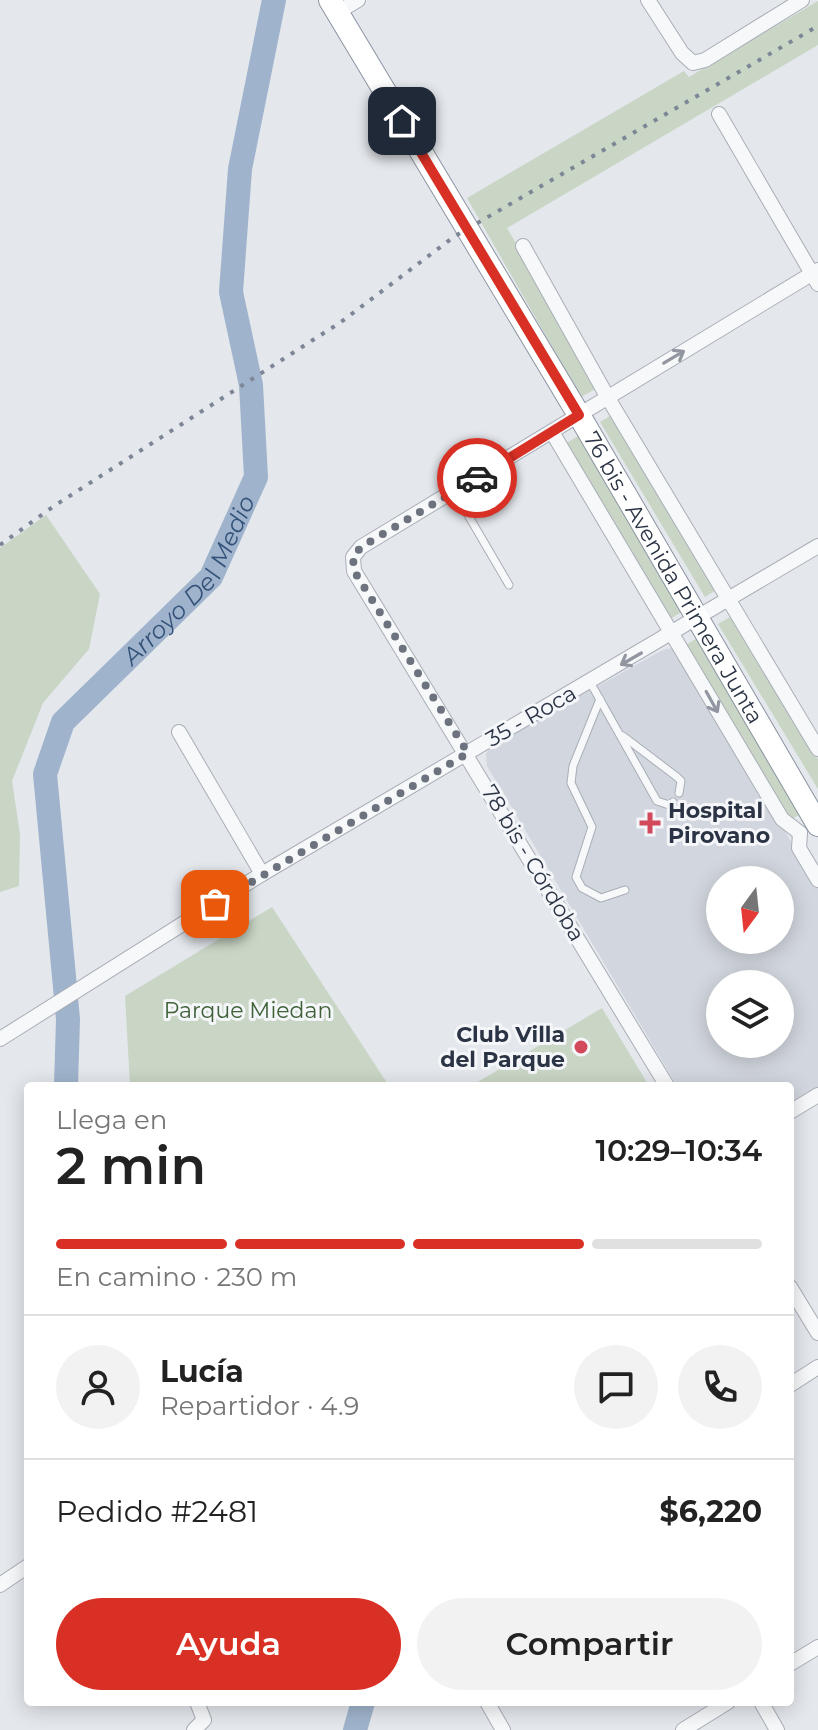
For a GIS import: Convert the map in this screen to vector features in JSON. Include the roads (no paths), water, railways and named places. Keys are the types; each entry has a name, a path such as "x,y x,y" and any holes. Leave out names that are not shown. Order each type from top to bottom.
{"highway":[{"name":"76 bis - Avenida Primera Junta","path":"334,6 698,617 813,825"}],"street":[{"path":"334,6 358,0"},
{"path":"648,0 682,53 693,63 705,60 802,0"},
{"path":"454,491 816,276 719,114"},
{"name":"76 bis - Avenida Primera Junta","path":"523,246 608,398 818,749"},
{"name":"76 bis - Avenida Primera Junta","path":"552,432 782,819 813,825 799,848 818,880"},
{"name":"78 bis - Córdoba","path":"454,491 361,547 353,557 354,571 468,753 665,1082"},
{"name":"35 - Roca","path":"0,1039 262,874 674,634 818,546"},
{"path":"179,732 262,874"},
{"path":"794,1110 818,1095"},
{"path":"794,1294 818,1333"},
{"path":"794,1382 818,1367"},
{"path":"0,1585 24,1569"},
{"path":"794,1662 818,1647"},
{"path":"489,1706 503,1730"},
{"path":"683,1730 722,1706"},
{"path":"763,1706 777,1730"}],"lane":[{"path":"454,491 509,585"},
{"path":"590,682 657,801 673,802"},
{"path":"600,699 573,766 571,783 592,827 576,877 582,888 601,898 625,890"},
{"path":"619,732 681,781 679,793"}],"waterway":[{"name":"Arroyo Del Medio","path":"66,1082 68,1019 45,774 63,722 211,577 256,477 251,385 231,292 240,169 274,0"},
{"name":"Arroyo Del Medio","path":"355,1730 362,1706"}],"railway":[{"path":"0,545 54,506 341,322 455,236 818,26"}],"place":[{"name":"Hospital Pirovano","path":"650,823"},
{"name":"Club Villa del Parque","path":"581,1047"}],"park label":[{"name":"Parque Miedan","path":"248,1010"}]}
